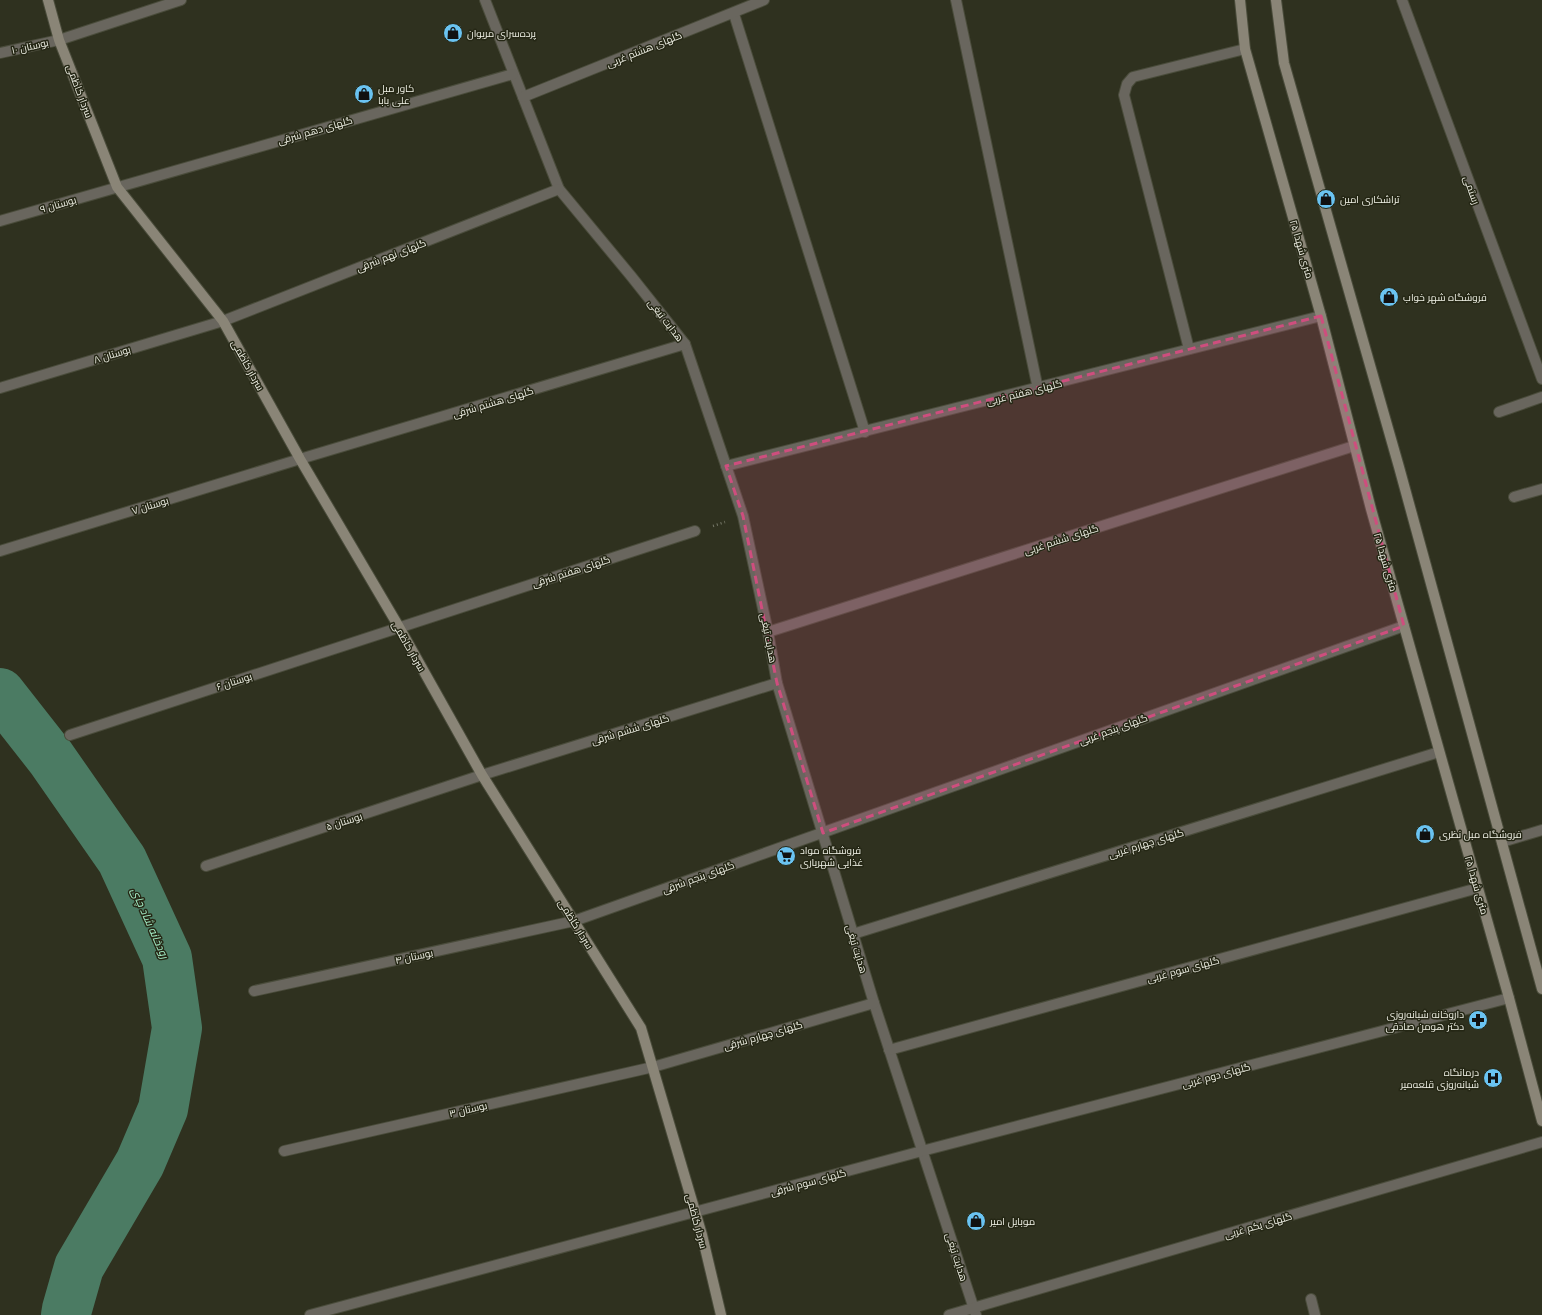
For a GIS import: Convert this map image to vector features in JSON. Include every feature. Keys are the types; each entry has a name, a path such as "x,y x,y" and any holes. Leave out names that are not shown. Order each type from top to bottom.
{"main road":[{"name":"سردار کاظمی","path":"48,0 59,40 117,187 223,321 300,459 399,627 482,775 641,1028 695,1212 721,1315"},
{"name":"۲۵ متری شهدا","path":"1240,0 1245,49 1321,316 1354,446 1509,998 1542,1121"},
{"path":"1276,0 1284,63 1397,459 1542,988"}],"street":[{"name":"بوستان ۱۰","path":"0,53 59,40 181,0"},
{"name":"هدایت تیغی","path":"485,0 559,190 632,276 685,344 743,516 778,683 853,934 889,1050 975,1312"},
{"name":"گلهای هشتم غربی","path":"523,97 734,14 764,0"},
{"path":"956,0 1038,388"},
{"name":"رستمی","path":"1402,0 1542,379"},
{"path":"734,14 865,432"},
{"path":"1189,349 1124,95 1127,84 1133,77 1245,49"},
{"name":"گلهای دهم شرقی","path":"117,187 514,74"},
{"name":"بوستان ۹","path":"0,221 117,187"},
{"name":"گلهای نهم شرقی","path":"223,321 559,190"},
{"name":"گلهای هفتم غربی","path":"726,466 1321,316"},
{"name":"بوستان ۸","path":"0,388 223,321"},
{"name":"گلهای هشتم شرقی","path":"300,459 685,344"},
{"path":"1499,412 1542,397"},
{"name":"گلهای ششم غربی","path":"768,632 1354,446"},
{"name":"بوستان ۷","path":"0,551 300,459"},
{"path":"1514,496 1542,489"},
{"name":"گلهای هفتم شرقی","path":"399,627 695,531"},
{"name":"گلهای پنجم غربی","path":"823,832 1404,626"},
{"name":"بوستان ۶","path":"70,735 399,627"},
{"name":"گلهای ششم شرقی","path":"482,775 778,683"},
{"name":"گلهای چهارم غربی","path":"853,934 1439,752"},
{"name":"بوستان ۵","path":"206,866 482,775"},
{"path":"1502,842 1542,830"},
{"name":"گلهای پنجم شرقی","path":"574,921 823,832"},
{"name":"گلهای سوم غربی","path":"889,1050 1478,888"},
{"name":"بوستان ۴","path":"254,991 574,921"},
{"name":"گلهای دوم غربی","path":"922,1151 1509,998"},
{"name":"گلهای چهارم شرقی","path":"653,1067 874,1003"},
{"name":"بوستان ۳","path":"284,1151 653,1067"},
{"name":"گلهای یکم غربی","path":"949,1315 975,1312 1542,1142"},
{"name":"گلهای سوم شرقی","path":"310,1315 922,1151"},
{"path":"1311,1299 1315,1315"}],"path":[{"path":"695,531 743,516"}],"highlighted area":[{"path":"1321,316 1404,626 823,833 777,683 743,516 726,466"}],"waterway":[{"name":"رودخانه شاد چای","path":"0,693 51,758 122,860 167,958 177,1028 163,1109 140,1163 79,1267 66,1315"}],"place":[{"name":"پرده‌سرای مریوان","path":"453,33"},
{"name":"کاور مبل علی بابا","path":"364,94"},
{"name":"تراشکاری امین","path":"1326,199"},
{"name":"فروشگاه شهر خواب","path":"1389,297"},
{"name":"فروشگاه مبل نظری","path":"1425,834"},
{"name":"فروشگاه مواد غذایی شهریاری","path":"786,856"},
{"name":"داروخانه شبانه‌روزی دکتر هومن صادقی","path":"1478,1020"},
{"name":"درمانگاه شبانه‌روزی قلعه‌میر","path":"1493,1078"},
{"name":"موبایل امیر","path":"976,1221"}]}
